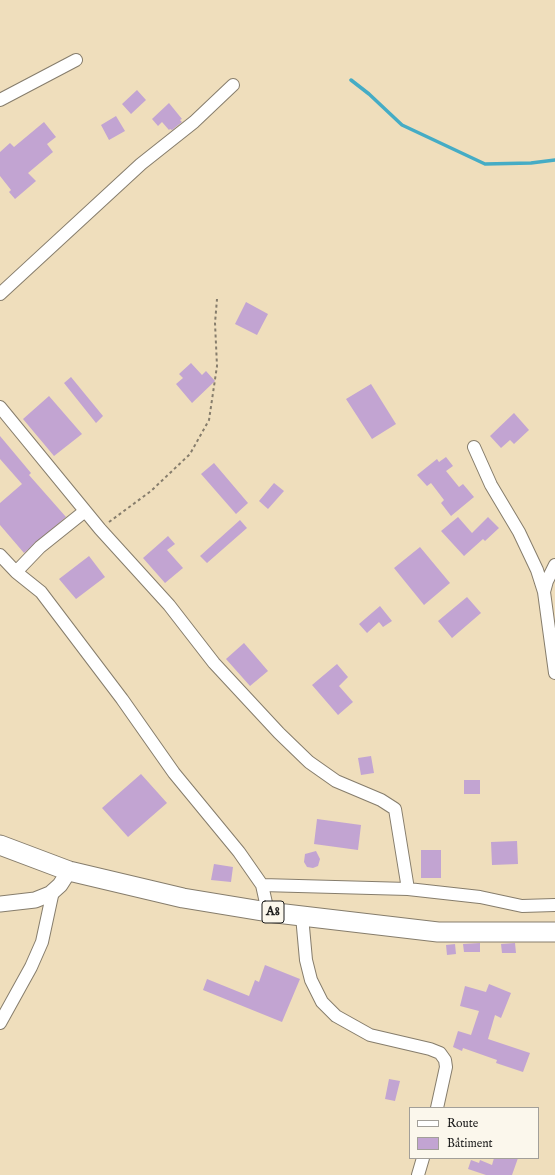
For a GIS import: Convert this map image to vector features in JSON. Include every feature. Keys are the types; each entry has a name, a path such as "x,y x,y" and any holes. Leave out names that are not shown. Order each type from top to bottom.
{"main road":[{"name":"A8","path":"0,845 69,871 183,898 268,912 438,932 555,932"}],"street":[{"path":"0,100 76,60"},
{"path":"0,294 141,164 194,122 233,85"},
{"path":"0,407 100,529 169,605 214,663 257,710 309,762 336,781 381,800 395,809 408,889"},
{"path":"474,447 491,485 519,532 544,592 555,672"},
{"path":"16,572 40,547 85,511"},
{"path":"0,555 16,572 41,592 122,699 174,773 239,852 262,885 268,912"},
{"path":"544,592 547,581 555,565"},
{"path":"0,904 35,900 53,891 60,885 69,871"},
{"path":"262,885 408,889 480,897 522,906 555,905"},
{"path":"0,1023 42,942 53,891"},
{"path":"302,916 306,960 311,980 322,1002 336,1016 370,1035 430,1049 440,1053 443,1057 446,1067 437,1107"},
{"path":"418,1175 423,1159"}],"path":[{"path":"100,529 151,491 190,454 209,420 218,366 215,323 217,299"}],"building":[{"path":"137,90 146,100 131,114 122,104"},
{"path":"169,103 182,119 180,120 182,122 172,130 169,130 162,122 158,126 152,119"},
{"path":"116,116 125,131 109,140 101,125"},
{"path":"44,122 56,137 47,144 53,152 28,173 36,181 15,199 9,192 11,190 0,176 0,152 10,143 14,147"},
{"path":"246,302 268,314 257,335 235,324"},
{"path":"191,363 202,375 206,371 215,381 192,403 176,384 183,378 179,374"},
{"path":"71,377 103,416 96,423 64,383"},
{"path":"371,384 396,424 372,439 346,399"},
{"path":"49,396 82,434 54,456 23,419"},
{"path":"514,413 529,430 514,444 510,440 501,448 490,436"},
{"path":"0,436 31,473 29,475 66,517 24,553 0,525 0,503 22,484 0,459"},
{"path":"446,457 453,466 446,471 459,487 463,484 474,497 451,516 441,503 444,500 431,483 427,486 417,475 437,459 439,462"},
{"path":"214,463 248,503 236,514 201,474"},
{"path":"274,483 284,491 268,509 259,501"},
{"path":"458,517 472,533 488,517 499,528 485,541 483,539 464,556 441,531"},
{"path":"240,520 247,528 207,563 200,556"},
{"path":"168,536 175,544 167,550 183,568 165,583 143,558"},
{"path":"420,547 450,583 424,605 394,568"},
{"path":"89,556 105,577 76,599 59,579"},
{"path":"467,597 481,613 452,638 438,621"},
{"path":"380,606 392,621 383,627 379,622 367,633 359,624"},
{"path":"244,643 268,671 250,686 226,659"},
{"path":"337,664 348,677 339,686 353,702 338,715 312,685"},
{"path":"371,756 374,773 361,775 358,758"},
{"path":"141,774 167,803 128,837 102,808"},
{"path":"464,780 480,780 480,794 464,794"},
{"path":"317,819 361,825 358,850 314,844"},
{"path":"517,841 518,864 492,865 491,842"},
{"path":"421,850 441,850 441,878 421,878"},
{"path":"316,851 320,859 318,866 313,868 307,867 304,862 305,854"},
{"path":"214,864 233,867 231,882 211,880"},
{"path":"480,943 480,952 464,952 463,944"},
{"path":"515,943 516,953 502,953 501,944"},
{"path":"455,944 456,954 447,955 446,945"},
{"path":"265,965 300,979 282,1022 203,990 207,979 249,996 255,980 259,982"},
{"path":"489,984 511,993 501,1018 495,1015 488,1039 530,1053 523,1072 496,1063 497,1060 463,1048 462,1051 453,1047 458,1031 471,1035 479,1011 460,1006 465,986 486,992"},
{"path":"389,1079 400,1081 395,1101 385,1099"},
{"path":"494,1159 518,1159 512,1175 486,1175 468,1169 471,1160 479,1163 480,1160 492,1165"}],"waterway":[{"path":"351,80 369,94 402,125 485,164 531,163 555,160"}]}
